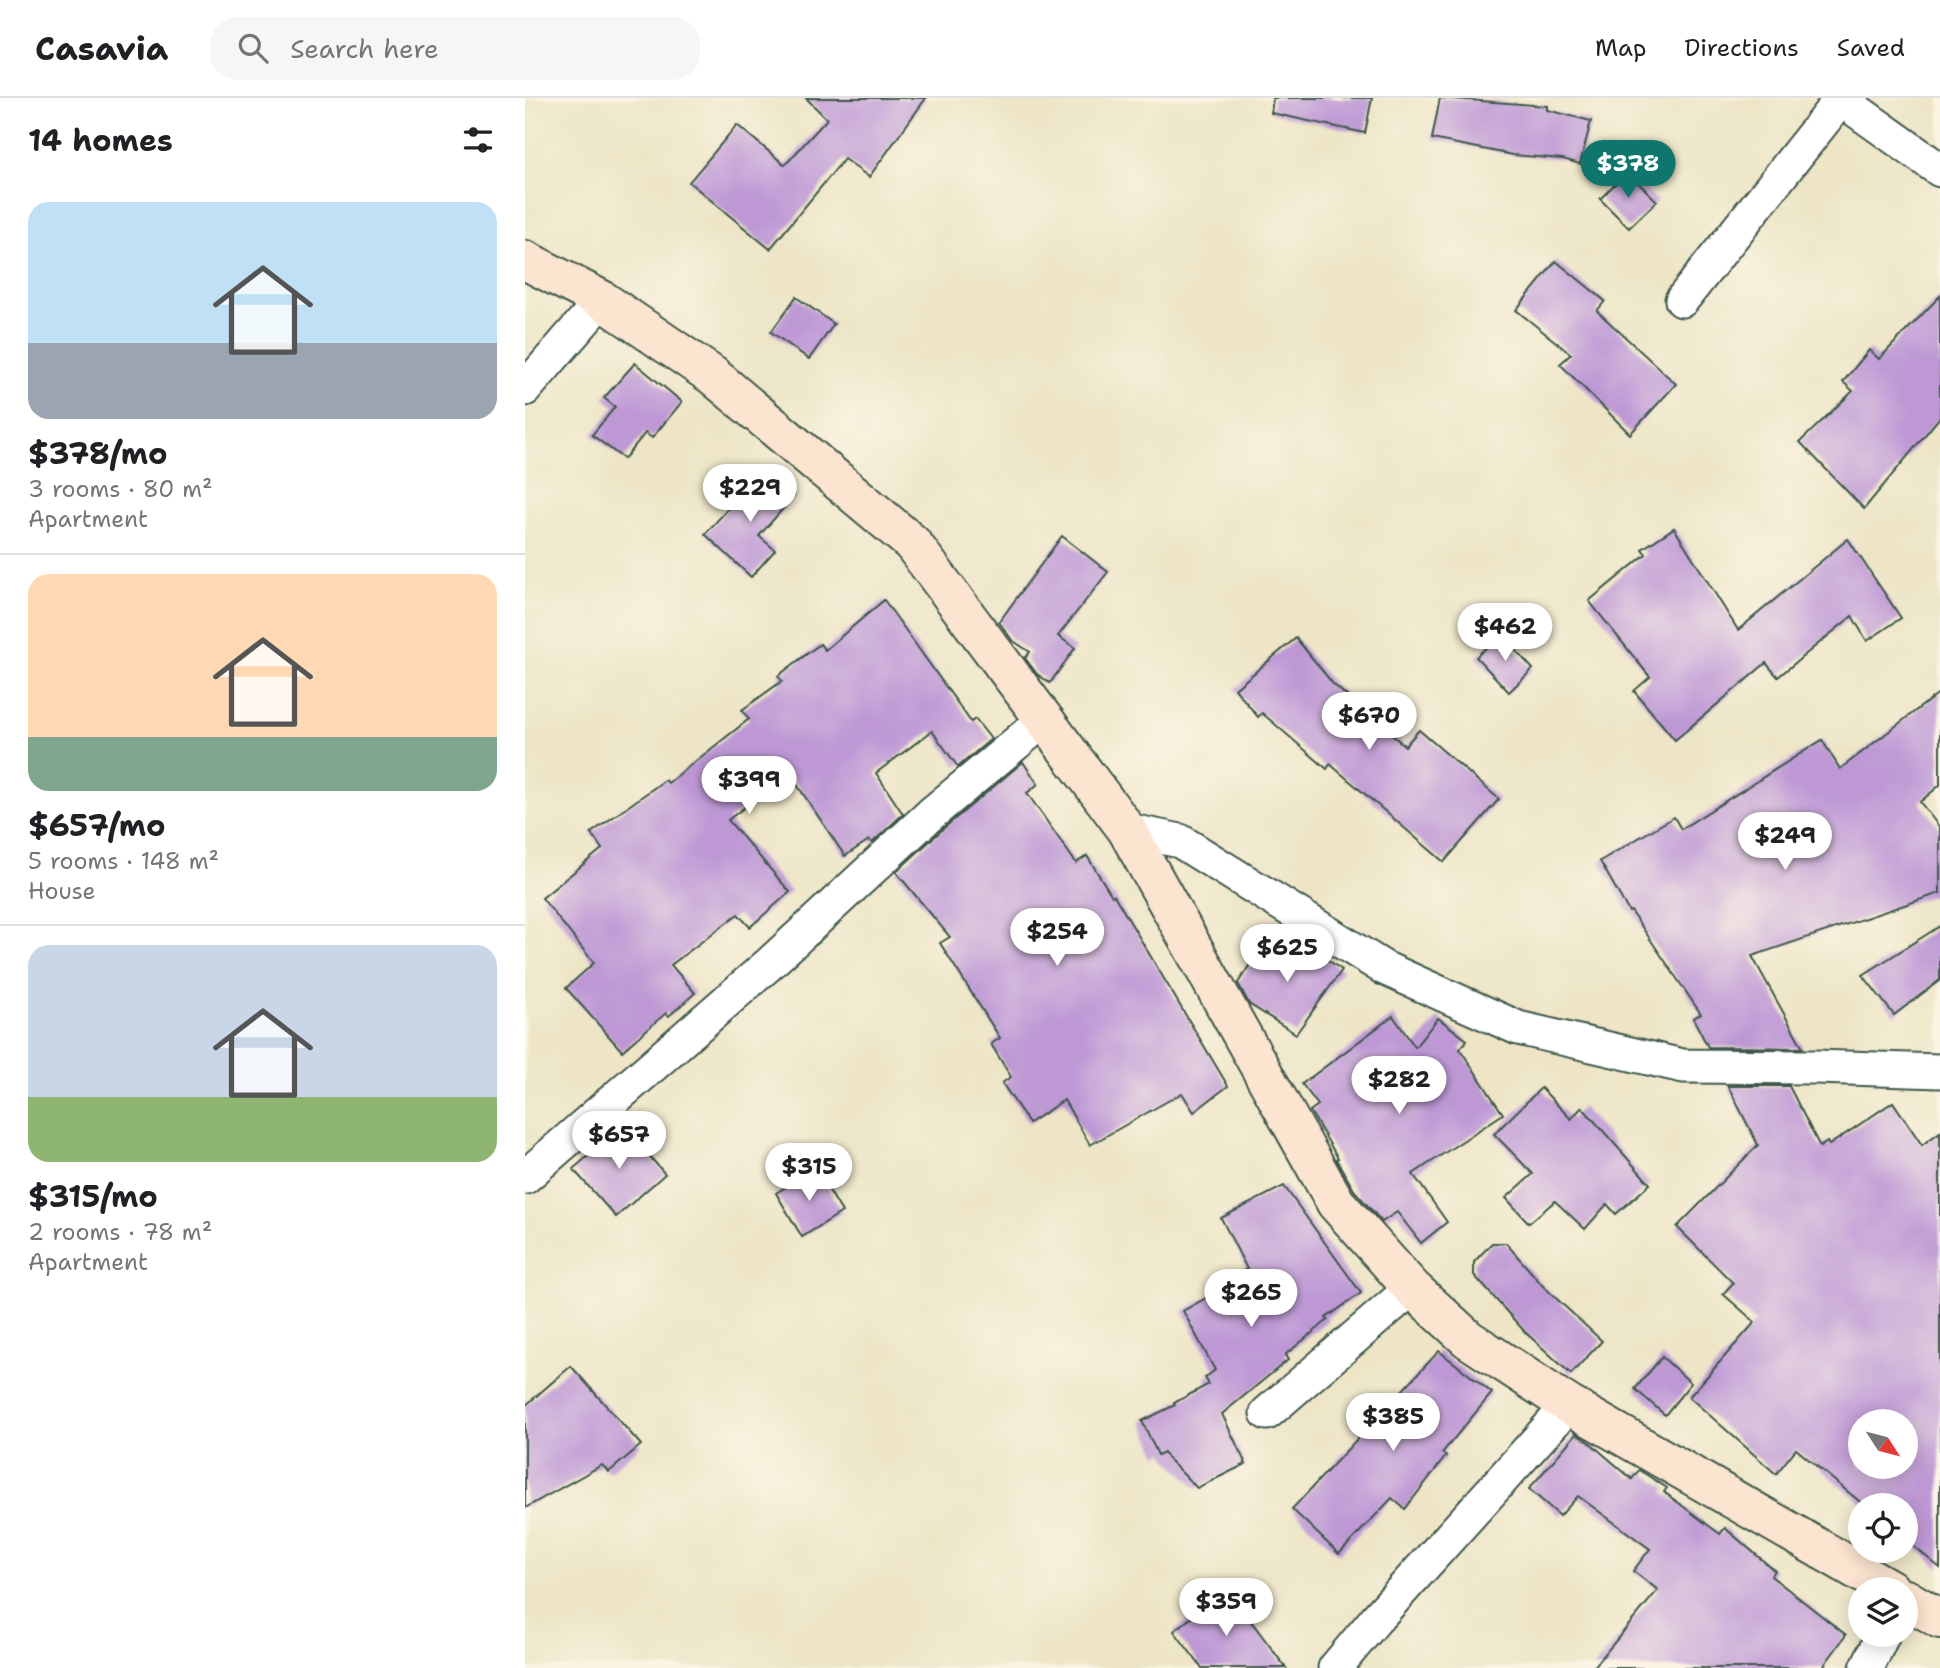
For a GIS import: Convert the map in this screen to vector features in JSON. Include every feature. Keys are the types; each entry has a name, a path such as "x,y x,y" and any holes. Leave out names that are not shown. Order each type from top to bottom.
{"street":[{"path":"1682,300 1840,99 1940,170"},
{"path":"525,260 602,300 712,375 912,543 1127,830 1336,1203 1412,1288 1468,1339 1569,1405 1869,1577"},
{"path":"525,389 602,300"},
{"path":"525,1177 768,965 931,814 1044,720"},
{"path":"1127,830 1180,841 1384,968 1518,1028 1683,1066 1940,1071"},
{"path":"1267,1413 1412,1288"},
{"path":"1335,1668 1569,1405"},
{"path":"1918,1605 1940,1619"},
{"path":"1867,1668 1877,1647"}],"building":[{"path":"806,98 926,98 869,177 844,159 770,249 689,182 737,125 785,165 827,119"},
{"path":"1273,98 1372,98 1365,133 1271,113"},
{"path":"1440,98 1547,106 1547,110 1591,121 1580,164 1563,159 1513,155 1432,139"},
{"path":"1627,172 1657,201 1629,228 1600,199"},
{"path":"1556,261 1605,301 1597,311 1676,384 1630,434 1560,364 1571,354 1516,310"},
{"path":"1940,296 1940,417 1864,509 1800,442 1853,391 1843,382 1869,350 1879,359"},
{"path":"796,297 834,324 809,359 771,332"},
{"path":"635,363 682,402 652,438 645,433 624,459 592,435 615,407 604,398"},
{"path":"767,472 794,496 759,536 775,550 751,577 705,534 737,499 741,502"},
{"path":"1674,528 1738,630 1848,539 1901,618 1867,641 1852,616 1778,677 1766,663 1675,740 1634,691 1650,677 1589,601 1646,554 1642,549"},
{"path":"1062,536 1108,572 1058,636 1075,648 1050,683 1037,674 1025,658 1030,652 1012,640 999,622"},
{"path":"884,600 971,722 975,719 991,739 958,767 932,731 876,773 903,814 872,843 869,840 845,856 789,773 728,820 790,892 750,927 738,914 671,965 695,993 669,1016 666,1013 622,1051 566,988 594,963 542,898 602,849 591,833 665,780 668,783 749,719 742,710 782,681 778,676 820,644 825,650"},
{"path":"1501,634 1533,669 1509,692 1476,657"},
{"path":"1296,638 1333,684 1405,746 1419,730 1499,799 1444,862 1330,764 1327,769 1262,713 1258,717 1235,689"},
{"path":"1940,692 1940,785 1920,802 1940,828 1940,893 1752,956 1803,1048 1708,1047 1693,1018 1701,1014 1631,911 1629,912 1600,861 1674,817 1681,829 1822,740 1840,769"},
{"path":"1023,762 1038,784 1027,793 1076,863 1087,856 1112,896 1114,895 1228,1086 1194,1112 1182,1093 1090,1145 1064,1100 1029,1123 1002,1083 1011,1077 991,1044 1000,1038 940,943 950,937 896,872"},
{"path":"1940,926 1940,980 1894,1015 1863,975"},
{"path":"1267,938 1296,964 1309,947 1342,970 1296,1034 1249,1004 1238,983"},
{"path":"1393,1016 1415,1047 1438,1018 1467,1040 1460,1049 1503,1114 1413,1174 1447,1222 1421,1243 1397,1212 1382,1222 1354,1190 1310,1111 1318,1105 1302,1084"},
{"path":"1728,1086 1789,1086 1820,1147 1827,1142 1829,1145 1893,1102 1922,1145 1940,1132 1940,1568 1918,1550 1918,1493 1849,1493 1796,1449 1776,1474 1689,1397 1755,1322 1723,1294 1733,1283 1677,1227 1758,1145"},
{"path":"1541,1088 1571,1119 1582,1107 1650,1184 1616,1214 1607,1204 1585,1229 1555,1201 1529,1223 1506,1198 1533,1174 1494,1134"},
{"path":"623,1126 665,1174 616,1217 573,1169"},
{"path":"816,1169 842,1212 802,1237 776,1193"},
{"path":"1284,1186 1361,1293 1326,1318 1328,1320 1285,1355 1288,1360 1222,1414 1246,1464 1197,1488 1164,1452 1158,1455 1142,1421 1209,1384 1205,1378 1215,1370 1183,1311 1238,1280 1235,1275 1247,1269 1221,1218"},
{"path":"1492,1243 1506,1243 1543,1286 1602,1341 1571,1374 1525,1332 1474,1275 1474,1262"},
{"path":"1439,1351 1492,1393 1442,1453 1446,1456 1405,1509 1392,1498 1339,1554 1292,1509"},
{"path":"1662,1357 1691,1383 1665,1415 1635,1389"},
{"path":"571,1366 641,1445 609,1472 602,1465 525,1508 525,1406"},
{"path":"1576,1434 1632,1479 1639,1470 1667,1488 1664,1492 1720,1534 1725,1528 1775,1571 1771,1576 1846,1635 1822,1668 1593,1668 1658,1590 1633,1571 1650,1549 1578,1496 1560,1516 1529,1489"},
{"path":"1226,1591 1286,1668 1202,1668 1174,1631"}]}
